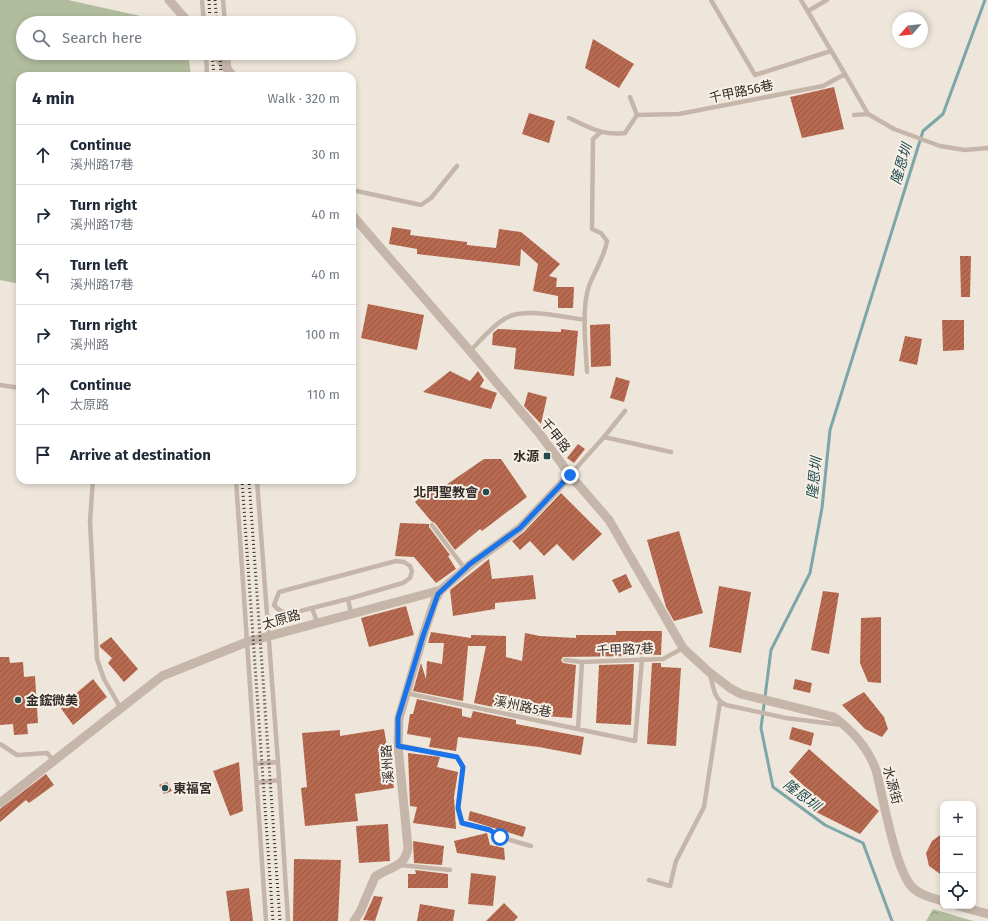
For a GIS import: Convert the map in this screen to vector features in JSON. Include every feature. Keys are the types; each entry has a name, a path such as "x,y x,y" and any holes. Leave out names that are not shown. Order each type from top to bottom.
{"street":[{"path":"169,0 182,16"},
{"path":"220,60 229,72"},
{"name":"千甲路","path":"356,219 539,433 570,475 609,520 683,648 709,672 730,688 741,694 784,706"},
{"name":"太原路","path":"0,802 120,707 162,676 247,642 441,590 465,569 520,528 570,475"},
{"name":"溪州路","path":"400,865 406,857 408,848 398,746 398,718 435,600 441,590"},
{"name":"水源街","path":"784,706 834,717 846,726 871,756 902,872 912,887 922,894 940,900"},
{"path":"354,921 360,912 375,877 400,865"},
{"path":"969,909 988,914"}],"lane":[{"path":"202,0 203,16"},
{"path":"224,0 225,16"},
{"path":"712,0 755,76 831,51"},
{"path":"801,0 868,114 894,129 940,146 965,150 988,148"},
{"path":"808,11 827,0"},
{"path":"207,60 208,72"},
{"path":"229,60 231,72"},
{"name":"千甲路56巷","path":"637,115 687,113 823,86 845,74"},
{"path":"569,118 610,135 625,133 637,115 630,97"},
{"path":"854,115 868,114"},
{"path":"588,372 585,320 589,287 605,254 607,241 601,233 592,229 593,139 601,132"},
{"path":"356,191 421,205 431,198 457,166"},
{"path":"470,351 499,322 514,314 525,313 585,320"},
{"path":"0,385 16,387"},
{"path":"570,475 625,411"},
{"path":"604,437 671,452"},
{"path":"93,484 90,521 97,659 104,679 120,707"},
{"path":"236,484 266,921"},
{"path":"257,484 288,921"},
{"path":"432,525 465,569"},
{"path":"396,561 404,562 410,566 412,571 410,578 403,583 348,599 285,614 279,611 274,605 279,592 396,561"},
{"path":"348,599 351,613"},
{"path":"312,608 317,622"},
{"name":"千甲路7巷","path":"565,660 582,662 663,659 683,648"},
{"name":"溪州路5巷","path":"406,693 635,741 642,659"},
{"path":"578,729 582,662"},
{"path":"649,880 670,886 676,861 704,807 720,702 709,672"},
{"path":"720,702 739,708 786,718 846,726"},
{"path":"0,744 17,755 47,753 53,760"},
{"path":"398,746 457,757 463,767 458,808 462,823 490,830 500,837 531,846"},
{"path":"255,764 278,762"},
{"path":"257,782 279,780"},
{"path":"400,865 450,870"}],"green space":[{"path":"0,0 68,0 140,16 16,16 16,60 189,60 190,72 16,72 16,283 0,280"},
{"path":"933,909 973,921 926,921"}],"building":[{"path":"593,39 634,64 619,88 585,68"},
{"path":"834,87 844,129 802,138 790,97"},
{"path":"529,113 555,121 549,143 522,134"},
{"path":"392,227 411,230 410,235 467,242 467,245 496,248 499,229 521,232 560,264 549,276 557,278 556,287 574,287 573,308 558,308 558,296 533,291 538,264 521,249 520,266 417,254 417,249 389,244"},
{"path":"960,256 971,256 970,297 961,297"},
{"path":"368,304 424,315 417,350 361,338"},
{"path":"942,320 964,320 964,350 943,351"},
{"path":"610,324 611,366 591,367 590,325"},
{"path":"498,329 561,332 561,329 578,331 574,376 514,369 516,348 492,345 493,333"},
{"path":"905,336 922,339 917,365 899,361"},
{"path":"450,371 470,381 478,371 484,380 480,387 497,393 491,409 423,392"},
{"path":"616,377 630,381 624,402 610,398"},
{"path":"528,392 547,397 541,424 524,406"},
{"path":"578,444 585,449 574,463 567,458"},
{"name":"北門聖教會","path":"484,459 501,459 527,497 482,531 480,529 455,550 435,523 431,521 415,502 437,484 440,489"},
{"path":"561,493 602,534 573,561 557,544 544,556 530,541 520,550 512,541 524,532"},
{"path":"400,523 429,524 429,527 450,555 448,556 456,569 436,583 414,557 395,556"},
{"path":"679,531 703,613 674,621 666,607 647,540"},
{"path":"489,559 492,579 533,575 536,599 495,603 495,609 453,616 450,590"},
{"path":"626,574 632,587 619,593 612,580"},
{"path":"719,586 751,592 741,653 709,647"},
{"path":"823,591 839,593 829,654 811,650"},
{"path":"406,606 414,635 369,647 361,618"},
{"path":"881,617 881,683 868,682 860,663 861,618"},
{"path":"616,631 662,631 661,655 635,654 634,656 563,657 561,660 563,663 576,665 572,718 531,715 474,703 486,646 468,646 463,701 413,691 421,663 426,679 427,661 442,664 444,643 428,643 431,632 471,638 471,635 506,636 506,657 522,661 525,633 540,636 576,638 576,635 616,635"},
{"path":"111,637 138,669 124,682 108,663 112,658 100,647 100,645"},
{"name":"金鋐微美","path":"0,657 9,657 10,663 23,662 24,677 35,676 38,723 27,724 28,734 14,735 13,724 0,725"},
{"path":"652,663 661,663 661,667 681,668 676,746 647,744"},
{"path":"634,664 631,725 596,723 599,665"},
{"path":"93,679 107,697 73,725 60,707"},
{"path":"795,679 812,683 810,693 793,689"},
{"path":"864,692 884,717 888,729 882,737 865,729 842,705"},
{"path":"417,699 462,709 462,716 471,718 473,711 516,720 516,724 584,737 581,755 539,747 458,737 456,751 429,747 431,738 407,734 410,714 413,714"},
{"path":"792,727 814,733 811,746 789,739"},
{"path":"384,729 394,788 355,794 358,821 305,826 301,788 307,787 302,733 340,730 340,736"},
{"path":"809,749 879,811 860,834 816,812 808,805 816,797 789,772"},
{"path":"408,753 440,757 437,767 458,772 454,797 456,829 413,823 417,807 410,806"},
{"path":"239,762 243,811 230,816 213,771"},
{"path":"46,774 54,785 29,803 26,800 0,822 0,809"},
{"name":"東福宮","path":"167,782 172,791 164,794 159,785"},
{"path":"470,811 526,827 523,837 468,820"},
{"path":"388,824 390,861 359,863 356,826"},
{"path":"487,833 490,845 504,848 505,860 457,853 454,841"},
{"path":"940,835 940,874 929,866 926,853 932,841"},
{"path":"413,841 444,846 442,865 414,863"},
{"path":"294,859 341,860 338,921 293,921"},
{"path":"415,870 448,874 448,888 408,888 408,874 416,874"},
{"path":"471,873 496,876 493,906 468,904"},
{"path":"249,888 253,921 230,921 226,891"},
{"path":"374,896 383,897 375,921 363,920"},
{"path":"504,903 518,917 514,921 486,921"},
{"path":"420,904 455,910 453,921 417,921"}],"waterway":[{"name":"隆恩圳","path":"892,921 863,843 825,825 773,787 761,728 771,650 810,573 822,508 830,430 923,131 943,114 985,0"}],"railway":[{"path":"209,0 210,16"},
{"path":"215,0 216,16"},
{"path":"213,60 214,72"},
{"path":"220,60 221,72"},
{"path":"242,484 273,921"},
{"path":"249,484 280,921"}],"place":[{"name":"水源","path":"547,456"},
{"name":"北門聖教會","path":"486,492"},
{"name":"金鋐微美","path":"18,700"},
{"name":"東福宮","path":"165,788"}],"route":[{"path":"500,837 490,830 462,823 458,808 463,767 457,757 398,746 398,718 423,636 438,594 451,580 470,564 520,528 570,475"}]}
